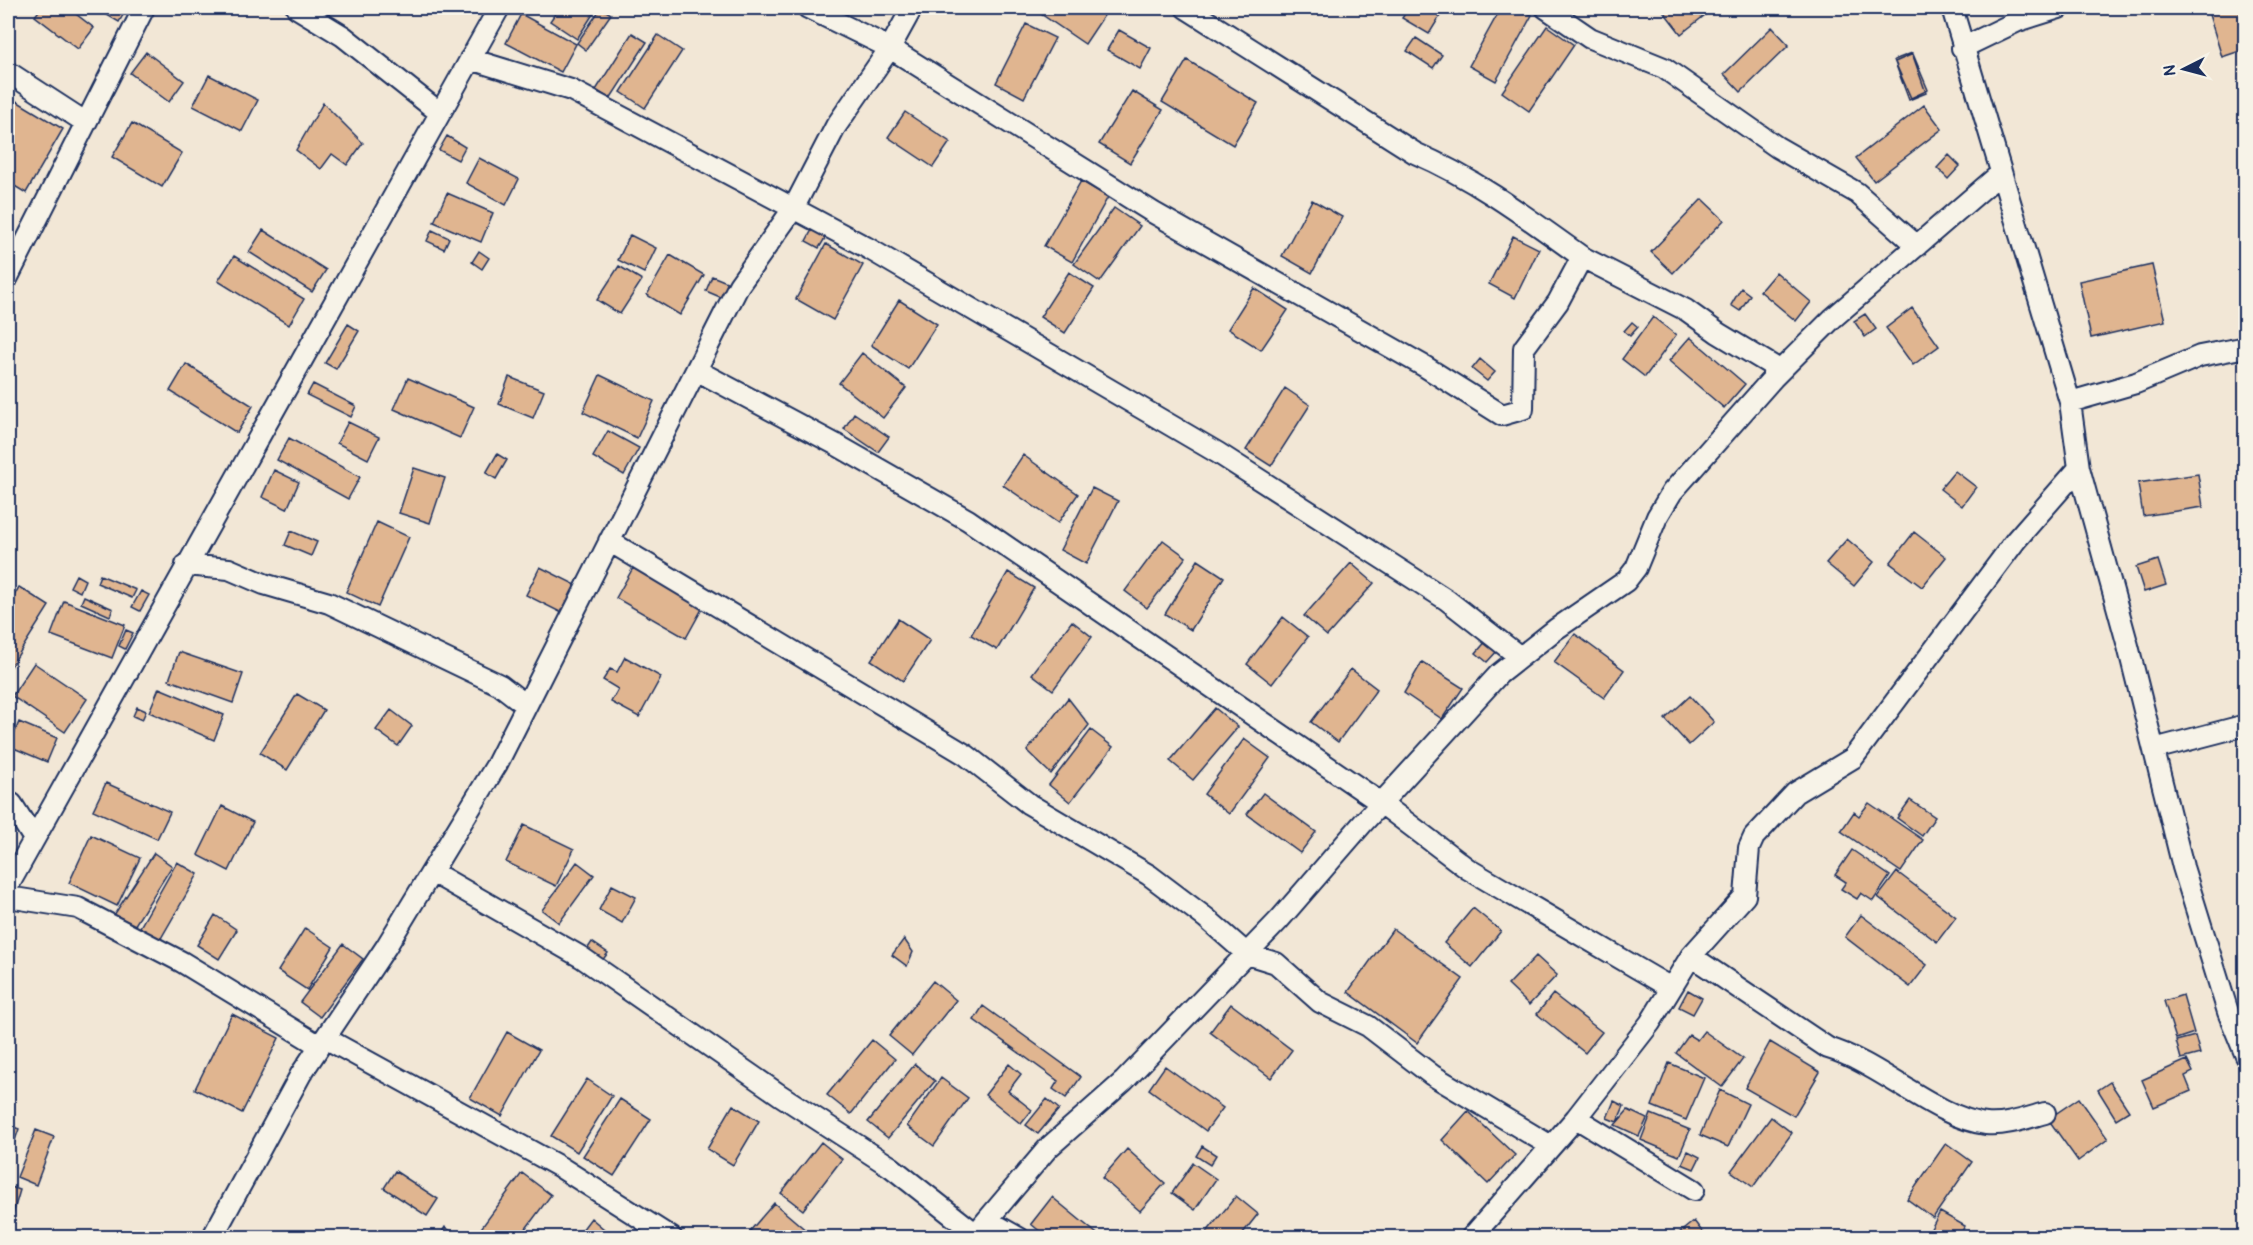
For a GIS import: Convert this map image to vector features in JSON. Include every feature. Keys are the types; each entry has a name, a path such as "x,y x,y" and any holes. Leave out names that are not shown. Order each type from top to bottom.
{"street":[{"path":"8,277 144,8"},
{"path":"297,8 343,36 440,113"},
{"path":"8,886 499,8"},
{"path":"808,8 890,48 1154,213 1424,366 1502,416 1523,409 1524,348 1558,302 1582,257"},
{"path":"212,1238 301,1074 432,872 497,764 739,285 793,209 836,126 890,48 912,8"},
{"path":"1186,8 1415,153 1444,165 1485,190 1582,257 1686,310 1718,333 1773,366 1773,378"},
{"path":"1546,8 1590,38 1664,68 1777,147 1857,193 1917,246"},
{"path":"1952,8 1962,48 2070,402 2079,468 2154,749 2182,867 2228,1012 2246,1056"},
{"path":"1962,48 2018,21 2059,8"},
{"path":"470,59 571,90 866,247 1218,453 1446,600 1520,657"},
{"path":"8,72 85,122"},
{"path":"978,1230 1048,1148 1124,1082 1247,954 1499,674 1626,581 1636,568 1657,517 1672,492 1773,378 1833,318 1917,246 1940,223 2001,173"},
{"path":"2070,402 2136,383 2200,356 2246,347"},
{"path":"696,370 835,444 968,520 1381,803 1468,869 1671,988"},
{"path":"1471,1238 1576,1118 1650,1023 1691,956 1745,896 1749,848 1754,837 1795,793 1853,758 2016,540 2079,468"},
{"path":"609,541 966,755 1029,804 1149,875 1206,918 1247,954 1276,963 1320,1002 1368,1026 1432,1075 1551,1146"},
{"path":"186,565 229,568 264,584 328,603 500,685 526,705"},
{"path":"2154,749 2246,725"},
{"path":"8,803 12,804 34,839"},
{"path":"432,872 581,957 780,1095 891,1167 978,1230 1019,1238"},
{"path":"8,897 78,908 183,962 322,1042 560,1167 672,1238"},
{"path":"1691,956 1828,1048 1844,1052 1954,1114 1986,1124 2015,1121 2045,1113"},
{"path":"1576,1118 1694,1190"}],"building":[{"path":"41,8 68,8 94,28 78,49 35,16"},
{"path":"95,8 127,8 119,22"},
{"path":"559,8 597,8 577,39 550,21"},
{"path":"601,8 611,14 586,50 577,43"},
{"path":"1045,8 1109,8 1085,44 1041,14"},
{"path":"1409,8 1445,8 1429,34 1402,18"},
{"path":"1501,8 1518,8 1532,15 1496,81 1469,66"},
{"path":"1661,8 1714,8 1681,34"},
{"path":"2207,8 2238,8 2246,31 2246,49 2222,57"},
{"path":"521,14 576,44 561,72 506,43"},
{"path":"1026,24 1055,38 1024,98 996,83"},
{"path":"1547,26 1574,45 1529,111 1502,92"},
{"path":"1772,27 1789,45 1741,92 1724,74"},
{"path":"1119,30 1151,48 1140,69 1107,50"},
{"path":"632,33 647,42 610,99 596,90"},
{"path":"658,35 682,51 645,108 621,92"},
{"path":"1416,38 1442,55 1433,68 1407,51"},
{"path":"146,52 184,81 169,102 130,73"},
{"path":"1912,53 1926,93 1909,100 1894,60"},
{"path":"1913,54 1928,90 1911,98 1895,62"},
{"path":"1187,60 1258,103 1233,145 1162,102"},
{"path":"209,75 258,100 242,131 193,106"},
{"path":"1132,91 1163,110 1130,163 1099,144"},
{"path":"8,96 63,129 26,193 8,182"},
{"path":"323,103 363,143 347,165 332,154 321,169 296,150"},
{"path":"1924,105 1942,129 1874,181 1856,158"},
{"path":"905,112 950,142 933,167 888,137"},
{"path":"132,123 182,153 162,187 112,157"},
{"path":"447,136 465,147 458,160 439,150"},
{"path":"1949,155 1960,166 1948,179 1937,168"},
{"path":"479,158 519,179 506,205 466,183"},
{"path":"1081,181 1108,197 1072,262 1044,246"},
{"path":"447,193 493,213 481,242 434,222"},
{"path":"1702,199 1724,220 1673,273 1651,252"},
{"path":"1312,200 1342,217 1312,273 1282,256"},
{"path":"1114,208 1140,226 1100,282 1074,264"},
{"path":"813,228 827,235 819,248 806,241"},
{"path":"263,230 326,270 312,292 249,252"},
{"path":"432,230 449,238 444,249 427,241"},
{"path":"630,235 656,248 644,273 618,260"},
{"path":"1513,236 1539,249 1515,298 1489,284"},
{"path":"826,244 863,265 833,320 796,299"},
{"path":"479,251 489,258 482,269 472,262"},
{"path":"670,255 704,275 680,315 647,295"},
{"path":"234,256 304,299 289,325 218,281"},
{"path":"2152,265 2165,321 2091,338 2079,281"},
{"path":"619,266 642,280 620,314 597,300"},
{"path":"1069,272 1094,288 1065,333 1040,317"},
{"path":"1776,272 1811,302 1796,321 1760,291"},
{"path":"712,276 734,285 727,300 706,291"},
{"path":"1254,288 1288,310 1261,350 1228,329"},
{"path":"1741,288 1750,295 1740,311 1731,305"},
{"path":"899,300 937,324 908,369 871,345"},
{"path":"1912,308 1939,346 1913,365 1886,328"},
{"path":"1865,314 1876,329 1865,337 1854,321"},
{"path":"1653,317 1676,335 1645,377 1622,359"},
{"path":"1632,322 1638,327 1630,336 1624,331"},
{"path":"348,324 359,331 336,369 325,363"},
{"path":"1690,337 1745,384 1724,408 1669,361"},
{"path":"862,353 906,388 883,418 839,383"},
{"path":"1480,359 1495,372 1487,381 1472,369"},
{"path":"186,364 253,406 237,433 170,391"},
{"path":"600,375 654,401 637,438 583,412"},
{"path":"509,377 544,391 533,418 499,404"},
{"path":"408,378 474,407 460,438 394,409"},
{"path":"313,384 356,406 351,417 307,395"},
{"path":"1285,388 1310,405 1271,466 1246,450"},
{"path":"854,413 889,437 878,452 844,429"},
{"path":"348,422 379,437 368,459 337,443"},
{"path":"608,431 639,448 624,475 593,457"},
{"path":"289,438 360,477 348,499 277,460"},
{"path":"497,454 507,460 496,479 486,473"},
{"path":"1023,455 1078,494 1058,523 1003,485"},
{"path":"414,468 445,478 430,523 399,513"},
{"path":"274,470 299,482 287,509 262,497"},
{"path":"1955,471 1976,487 1962,506 1940,489"},
{"path":"2198,474 2203,507 2143,516 2138,483"},
{"path":"1092,488 1118,501 1086,564 1060,550"},
{"path":"377,522 409,537 378,607 346,592"},
{"path":"291,531 317,542 311,556 285,545"},
{"path":"1914,532 1946,557 1922,587 1890,563"},
{"path":"1847,539 1874,562 1854,586 1826,563"},
{"path":"1163,540 1186,557 1147,608 1125,591"},
{"path":"1198,560 1224,577 1191,630 1165,614"},
{"path":"2158,560 2166,585 2144,592 2136,567"},
{"path":"1351,563 1374,583 1327,636 1304,616"},
{"path":"540,567 576,585 562,613 526,595"},
{"path":"633,568 703,607 686,638 616,598"},
{"path":"1008,572 1034,588 997,650 971,635"},
{"path":"76,575 85,580 80,592 70,587"},
{"path":"100,575 136,590 132,598 97,583"},
{"path":"19,587 49,606 8,671 8,606"},
{"path":"141,591 149,595 140,611 132,607"},
{"path":"84,596 113,609 110,616 81,603"},
{"path":"64,601 125,625 112,658 51,635"},
{"path":"1283,617 1308,637 1272,684 1247,664"},
{"path":"898,619 930,640 903,681 871,660"},
{"path":"1072,621 1092,637 1053,690 1032,674"},
{"path":"126,630 133,633 125,649 119,646"},
{"path":"1575,634 1624,670 1604,698 1554,662"},
{"path":"1487,640 1498,650 1487,662 1476,653"},
{"path":"179,652 243,674 233,703 169,680"},
{"path":"625,657 661,677 639,717 611,702 618,689 603,680 610,669 617,672"},
{"path":"1422,662 1463,688 1442,719 1404,693"},
{"path":"34,663 87,699 65,732 12,696"},
{"path":"1351,669 1377,689 1338,742 1311,722"},
{"path":"159,688 224,715 214,740 149,712"},
{"path":"297,694 324,710 287,770 260,753"},
{"path":"1690,696 1714,722 1689,745 1665,719"},
{"path":"1068,698 1089,725 1051,774 1027,751"},
{"path":"137,707 146,711 142,720 133,716"},
{"path":"1215,708 1238,727 1193,780 1170,761"},
{"path":"391,710 412,726 398,746 376,730"},
{"path":"19,722 57,738 47,762 9,746"},
{"path":"1091,730 1113,747 1070,802 1049,785"},
{"path":"1244,739 1270,758 1229,814 1204,794"},
{"path":"106,783 170,812 157,839 93,810"},
{"path":"1263,793 1316,832 1300,853 1247,814"},
{"path":"1910,800 1935,817 1922,836 1897,818"},
{"path":"1869,803 1923,840 1901,872 1841,831 1854,812 1859,816"},
{"path":"222,806 253,822 229,871 198,855"},
{"path":"524,825 574,849 556,886 506,862"},
{"path":"91,835 140,858 117,906 69,883"},
{"path":"1852,850 1890,876 1873,901 1861,893 1857,899 1841,889 1846,882 1835,875"},
{"path":"154,853 172,866 133,928 114,915"},
{"path":"177,862 198,874 160,940 139,929"},
{"path":"577,862 594,875 559,923 542,910"},
{"path":"1897,872 1956,917 1937,942 1878,897"},
{"path":"612,885 636,897 622,923 599,910"},
{"path":"1473,908 1501,931 1472,967 1444,943"},
{"path":"215,915 237,930 219,959 197,945"},
{"path":"1861,915 1927,965 1910,987 1845,937"},
{"path":"305,928 333,947 307,990 278,971"},
{"path":"1393,929 1463,979 1417,1043 1348,992"},
{"path":"904,939 913,952 907,966 892,955"},
{"path":"592,942 608,953 601,962 586,951"},
{"path":"343,944 363,959 320,1017 300,1002"},
{"path":"1536,956 1557,975 1529,1005 1508,985"},
{"path":"933,981 956,1000 912,1055 889,1036"},
{"path":"1688,990 1702,998 1693,1014 1679,1007"},
{"path":"1553,994 1602,1032 1585,1053 1537,1014"},
{"path":"2183,995 2194,1033 2176,1039 2164,1001"},
{"path":"1231,1004 1292,1050 1271,1078 1210,1032"},
{"path":"983,1006 1081,1077 1066,1098 1053,1089 1058,1081 974,1020"},
{"path":"232,1014 279,1038 242,1113 195,1089"},
{"path":"1704,1031 1743,1059 1722,1087 1676,1053 1689,1035 1697,1040"},
{"path":"507,1032 539,1050 502,1116 470,1098"},
{"path":"2195,1036 2200,1054 2181,1059 2176,1041"},
{"path":"872,1040 895,1059 851,1114 827,1095"},
{"path":"1770,1042 1820,1072 1794,1116 1745,1088"},
{"path":"2187,1060 2193,1072 2185,1076 2191,1091 2154,1107 2142,1080"},
{"path":"1669,1063 1704,1078 1686,1120 1652,1106"},
{"path":"915,1064 935,1081 888,1138 868,1122"},
{"path":"1009,1064 1021,1074 1008,1091 1032,1110 1021,1124 985,1095"},
{"path":"1165,1066 1223,1108 1206,1131 1149,1089"},
{"path":"941,1078 968,1098 934,1146 907,1126"},
{"path":"587,1079 612,1096 577,1152 551,1136"},
{"path":"2110,1082 2129,1111 2116,1119 2098,1090"},
{"path":"1720,1090 1748,1104 1728,1147 1700,1135"},
{"path":"2079,1098 2108,1139 2078,1161 2048,1119"},
{"path":"620,1099 651,1119 614,1176 583,1156"},
{"path":"1047,1099 1059,1109 1038,1134 1026,1125"},
{"path":"1614,1101 1624,1106 1617,1122 1607,1118"},
{"path":"733,1105 759,1121 733,1165 707,1149"},
{"path":"1628,1110 1647,1119 1639,1136 1615,1125"},
{"path":"1468,1111 1515,1155 1488,1184 1442,1140"},
{"path":"1651,1114 1690,1130 1679,1156 1641,1140"},
{"path":"1771,1117 1792,1133 1753,1187 1731,1171"},
{"path":"8,1125 19,1129 8,1160"},
{"path":"36,1130 54,1137 36,1185 17,1177"},
{"path":"821,1142 842,1159 803,1210 781,1193"},
{"path":"1946,1143 1972,1162 1933,1218 1907,1199"},
{"path":"1202,1146 1216,1155 1210,1165 1196,1156"},
{"path":"1127,1149 1165,1183 1140,1211 1102,1178"},
{"path":"1688,1151 1700,1157 1694,1169 1682,1164"},
{"path":"1193,1163 1216,1179 1195,1210 1172,1193"},
{"path":"395,1171 438,1199 427,1216 384,1188"},
{"path":"522,1173 551,1195 519,1238 488,1238 479,1231"},
{"path":"8,1186 20,1190 8,1231"},
{"path":"1236,1196 1258,1214 1239,1238 1202,1238"},
{"path":"1052,1197 1102,1238 1048,1238 1031,1224"},
{"path":"774,1203 815,1238 757,1238 750,1231"},
{"path":"1940,1212 1965,1226 1958,1238 1926,1238"},
{"path":"591,1218 611,1235 609,1238 576,1238"},
{"path":"1694,1221 1707,1238 1673,1238"},
{"path":"445,1227 461,1238 438,1238"}]}
